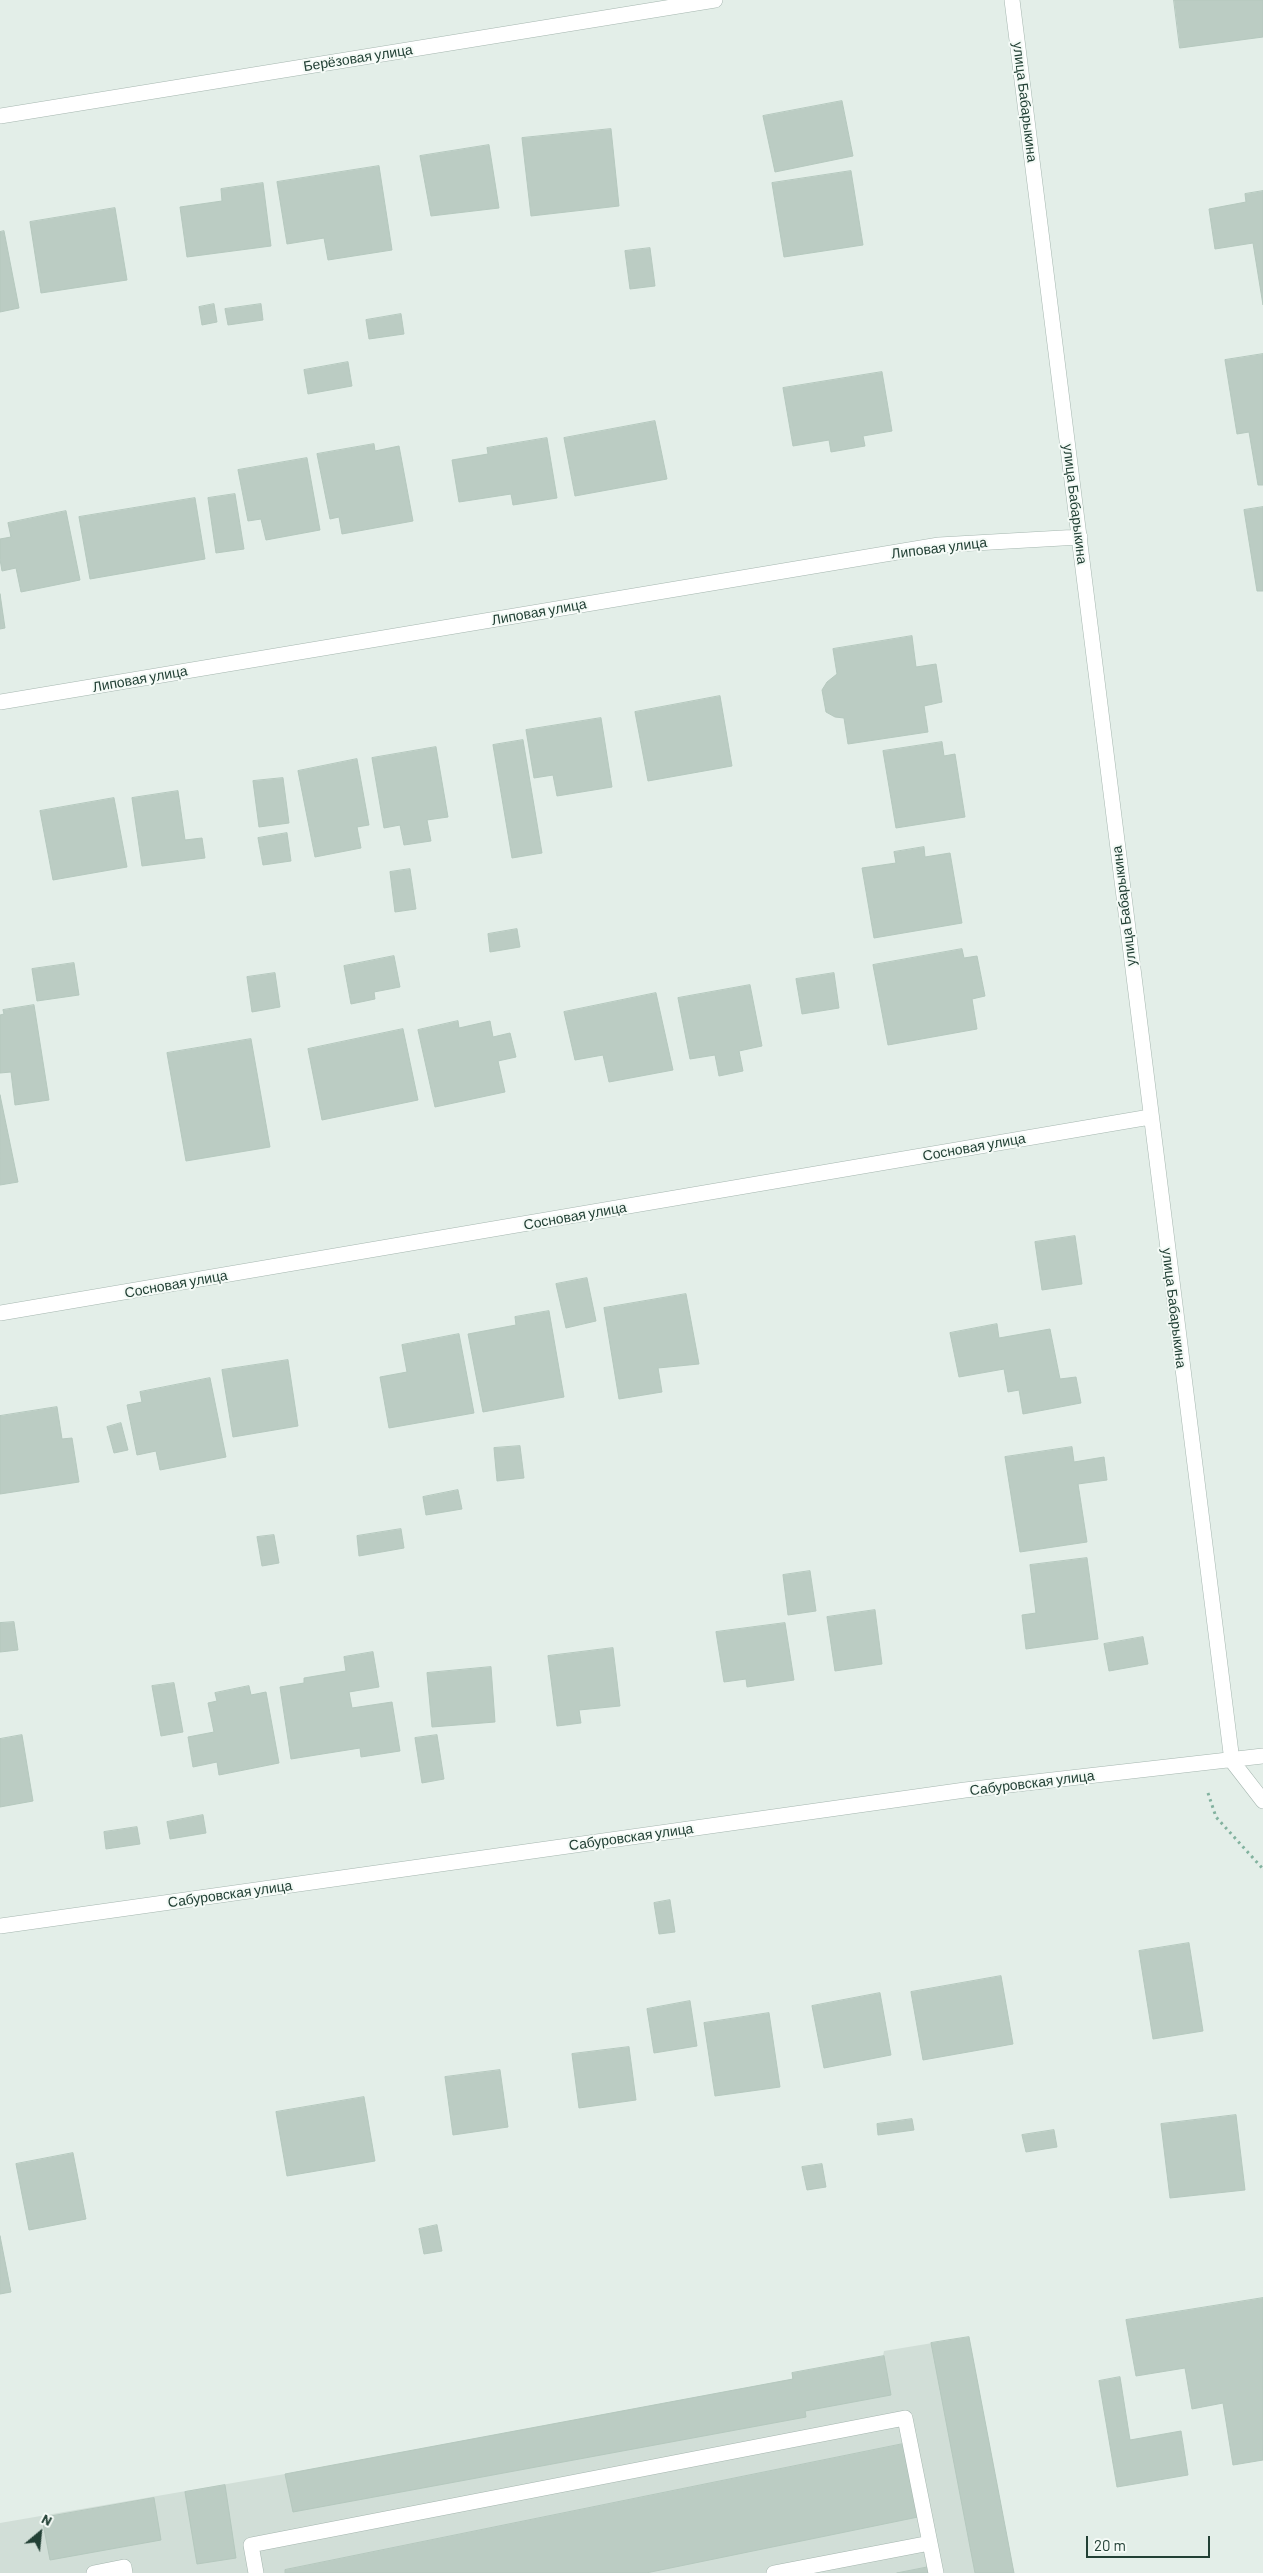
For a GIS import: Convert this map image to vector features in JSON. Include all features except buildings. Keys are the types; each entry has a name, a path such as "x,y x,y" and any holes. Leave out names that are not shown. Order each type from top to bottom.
{"street":[{"name":"Берёзовая улица","path":"0,116 715,0"},
{"name":"улица Бабарыкина","path":"1012,0 1080,536 1150,1117 1232,1761"},
{"name":"Липовая улица","path":"0,702 939,545 1080,536"},
{"name":"Сосновая улица","path":"0,1313 1150,1117"},
{"name":"Сабуровская улица","path":"0,1926 965,1790 1263,1756"},
{"path":"1232,1761 1263,1801"},
{"path":"256,2573 251,2545 906,2418 936,2573"},
{"path":"774,2573 930,2543"},
{"path":"94,2573 124,2567 125,2573"}],"path":[{"path":"1199,1763 1216,1817 1263,1869"}],"shaded area":[{"path":"969,2337 1014,2573 0,2573 0,2523 285,2474 792,2379 792,2373 883,2356 884,2351"}]}
